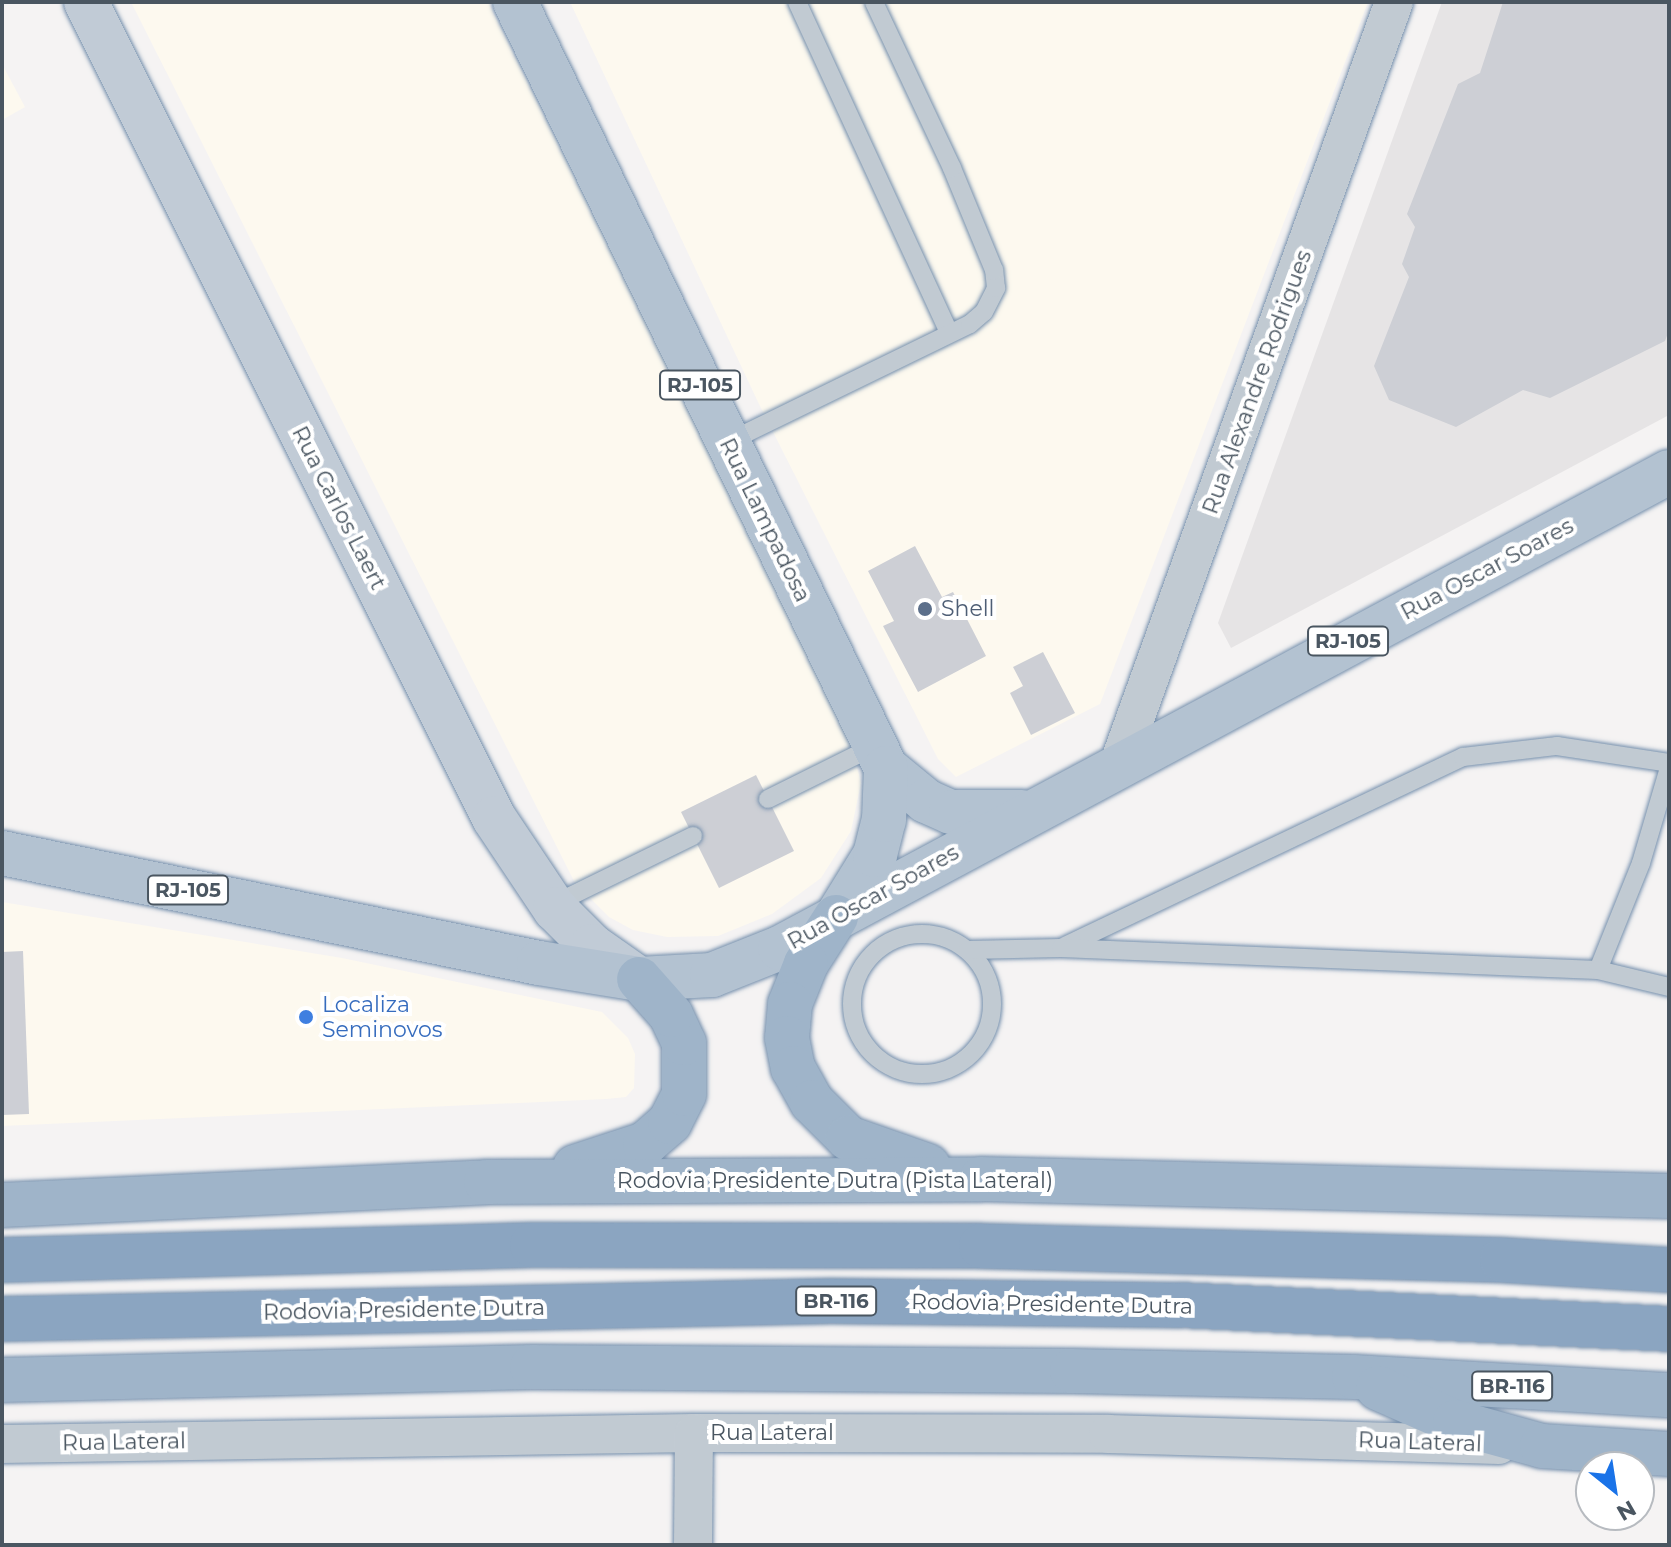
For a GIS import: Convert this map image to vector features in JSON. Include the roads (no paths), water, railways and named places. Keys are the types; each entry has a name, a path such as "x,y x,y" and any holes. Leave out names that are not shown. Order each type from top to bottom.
{"highway":[{"path":"836,917 806,964 790,1004 787,1038 799,1079 829,1123 848,1138 888,1156 981,1179"},
{"path":"486,1182 605,1161 645,1144 670,1122 684,1094 686,1051 671,1015 639,979"},
{"name":"Rodovia Presidente Dutra (Pista Lateral)","path":"2,1205 486,1182 981,1179 1669,1196"},
{"path":"2,1260 532,1245 950,1246 1502,1260 1669,1270"},
{"name":"Rodovia Presidente Dutra","path":"2,1319 831,1301 1180,1305 1669,1329"},
{"name":"BR-116","path":"2,1380 532,1367 1354,1377 1669,1395"},
{"path":"1354,1377 1455,1422 1542,1446 1669,1454"}],"main road":[{"name":"Rua Carlos Laert","path":"86,2 494,818 552,905 592,946 639,979"},
{"name":"Rua Lampadosa","path":"515,2 880,757 926,801 951,812 1027,812"},
{"name":"Rua Oscar Soares","path":"2,853 539,963 639,979 712,975 754,960 836,917 1027,812 1669,472"},
{"path":"836,917 861,885 875,855 884,820 880,757"}],"street":[{"name":"Rua Alexandre Rodrigues","path":"1119,763 1394,2"},
{"name":"Rua Lateral","path":"2,1444 694,1433 1108,1434 1542,1446"},
{"path":"693,1545 694,1433"}],"lane":[{"path":"797,2 949,333"},
{"path":"728,442 949,333 984,312 996,288 994,270 874,2"},
{"path":"1061,948 1463,757 1557,746 1669,766 1641,863 1598,970"},
{"path":"768,799 880,757"},
{"path":"552,905 693,836"},
{"path":"968,950 987,974 993,1005 985,1036 965,1060 936,1073 905,1072 877,1058 858,1033 852,1002 859,972 880,947 908,934 940,936 968,950 1061,948 1598,970 1669,987"}],"place":[{"name":"Shell","path":"925,609"},
{"name":"Localiza Seminovos","path":"306,1017"}]}
